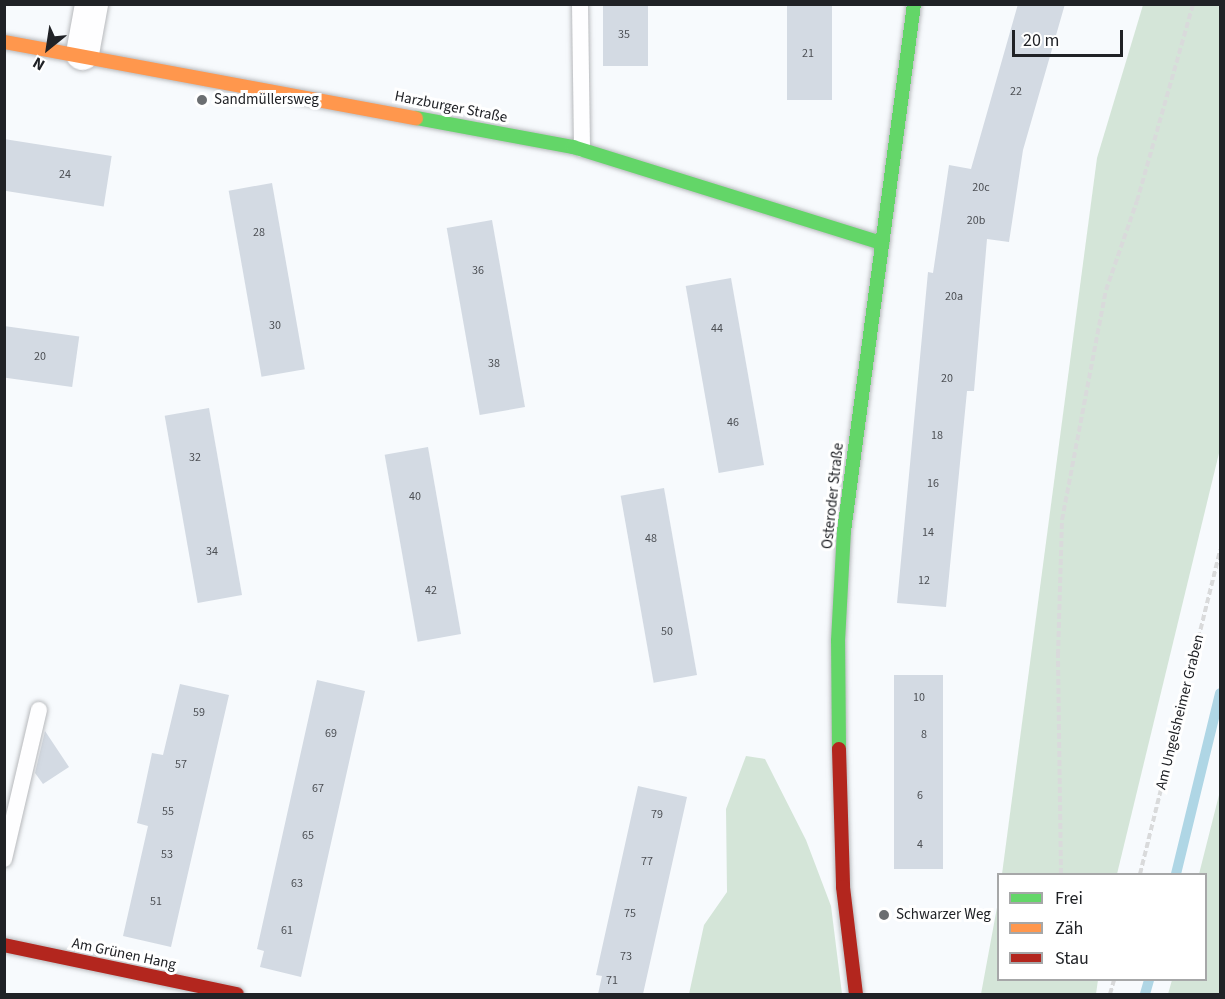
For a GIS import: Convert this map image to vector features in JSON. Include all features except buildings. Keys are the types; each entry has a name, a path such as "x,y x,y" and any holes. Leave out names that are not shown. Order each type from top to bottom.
{"street":[{"path":"82,53 91,4"},
{"name":"Osteroder Straße","path":"856,994 843,888 838,641 844,531 914,4"},
{"name":"Harzburger Straße","path":"4,42 82,53 582,149 882,243"},
{"name":"Am Grünen Hang","path":"4,945 237,994"}],"lane":[{"path":"580,4 582,149"},
{"path":"4,859 39,710"}],"path":[{"path":"1061,873 1058,655 1062,520 1106,290 1137,201 1193,4"},
{"name":"Am Ungelsheimer Graben","path":"1140,873 1221,550"}],"green space":[{"path":"1143,5 1220,5 1220,449 1117,873 1002,873 1097,158"},
{"path":"746,756 765,759 806,840 831,906 842,994 689,994 704,925 727,892 726,809"},
{"path":"1220,791 1220,994 1168,994 1172,981 1207,981 1207,873 1199,873"},
{"path":"997,907 997,981 1098,981 1096,994 981,994"}],"waterway":[{"path":"1176,873 1220,693"},
{"path":"1145,994 1149,981"}],"traffic: fast":[{"path":"839,749 838,641 844,531 914,4"},
{"path":"416,118 573,147 882,243"}],"traffic: slow":[{"path":"4,42 416,118"}],"traffic: jam":[{"path":"839,749 843,887 856,994"},
{"path":"4,945 237,994"}],"place":[{"name":"Sandmüllersweg","path":"202,100"},
{"name":"Schwarzer Weg","path":"884,915"}]}
